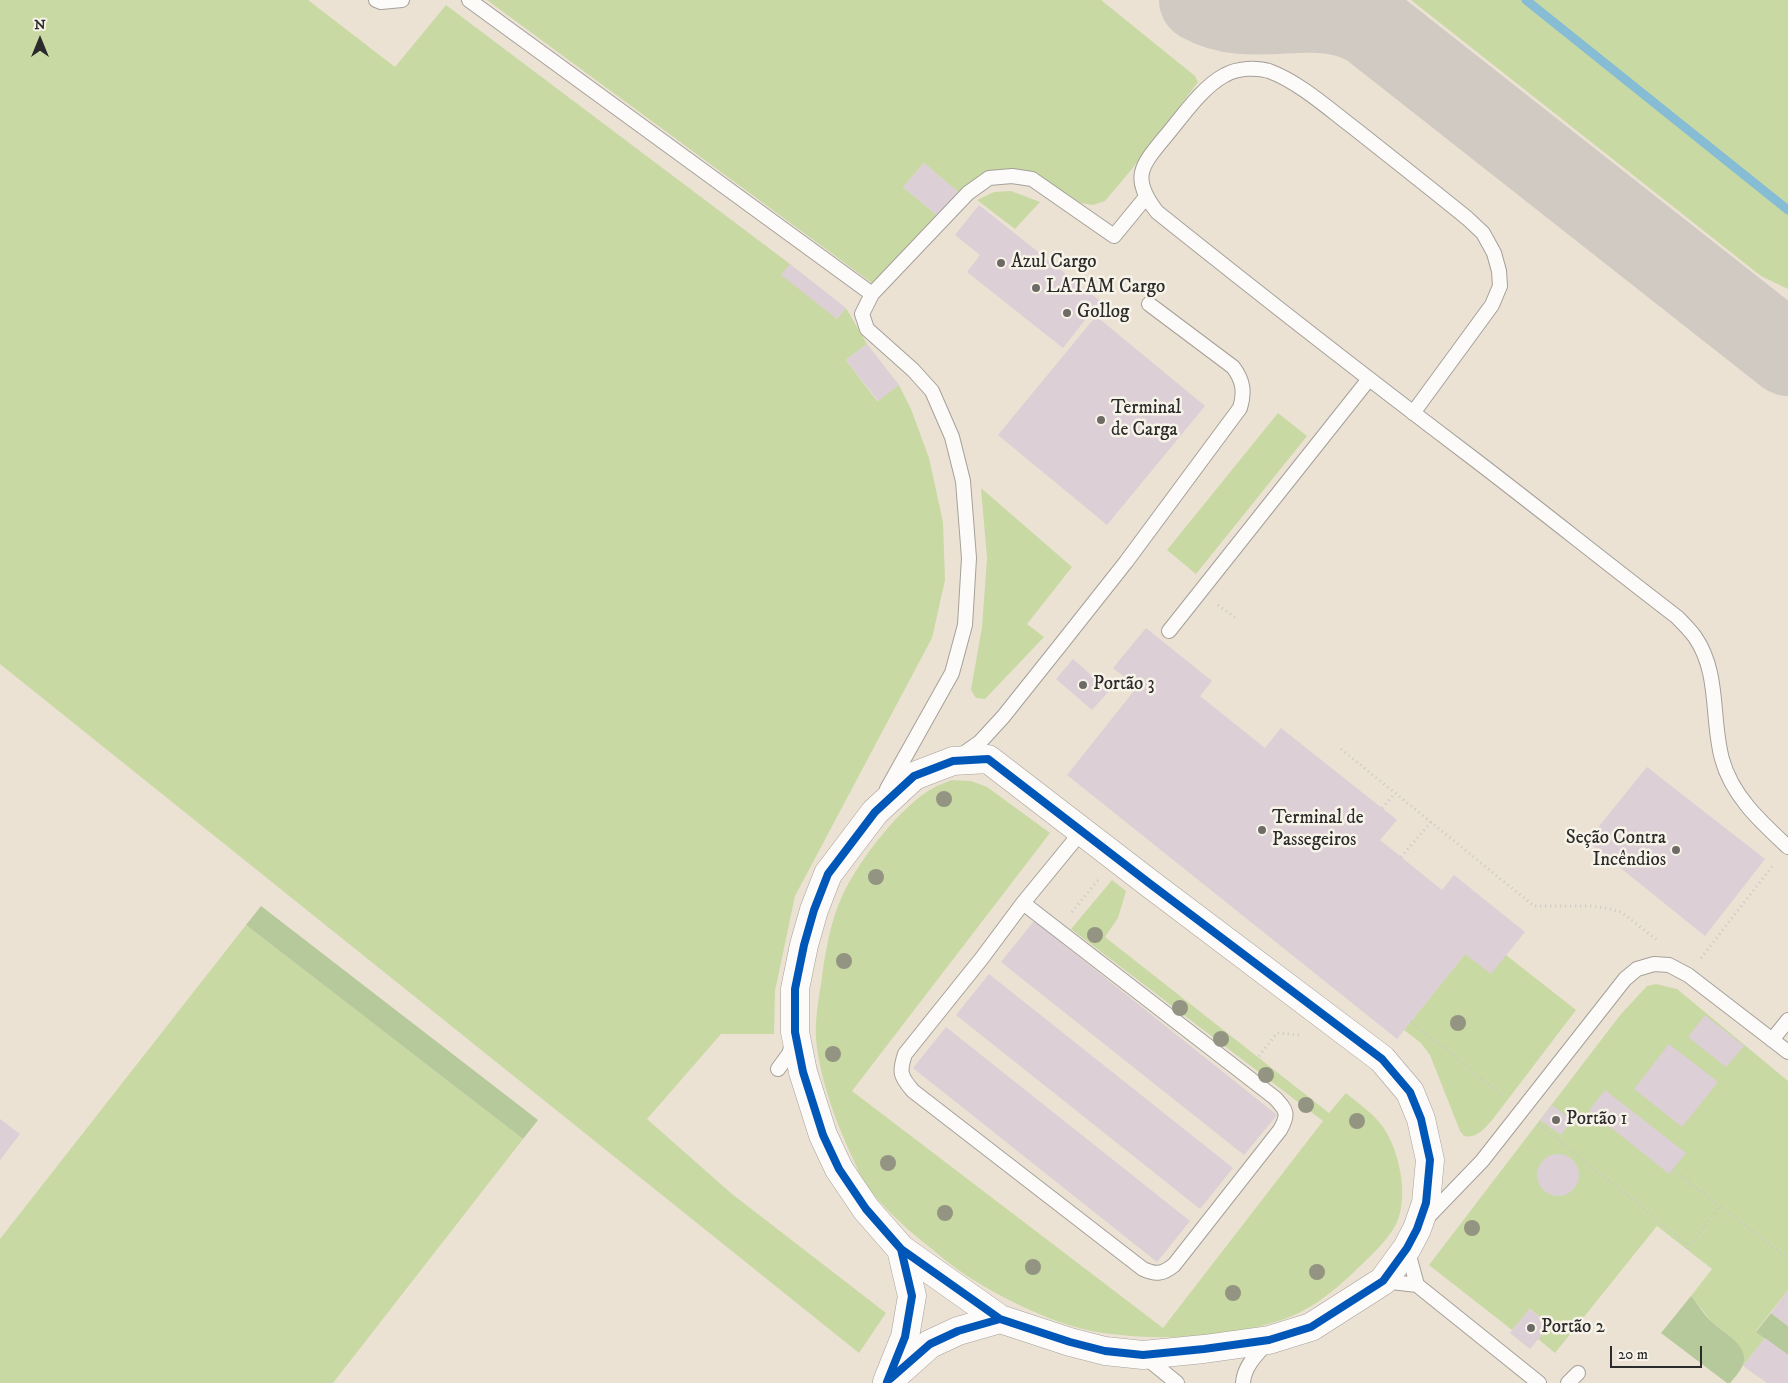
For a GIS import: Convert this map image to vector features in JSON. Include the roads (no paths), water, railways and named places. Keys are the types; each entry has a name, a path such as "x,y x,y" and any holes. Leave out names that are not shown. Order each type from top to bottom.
{"street":[{"path":"988,759 1382,1059 1410,1092 1421,1120 1430,1160 1426,1203 1412,1238 1383,1281 1311,1327 1269,1340 1143,1355 1105,1351 1070,1342 1000,1319 901,1249 866,1209 839,1169 823,1135 803,1072 795,1032 795,989 804,945 814,910 828,874 875,812 914,776 953,761 988,759"},
{"path":"887,1383 905,1337 912,1296 901,1249"},
{"path":"887,1383 930,1344 958,1331 1000,1319"}],"lane":[{"path":"376,0 382,2 402,0"},
{"path":"470,0 872,294"},
{"path":"1413,413 1492,305 1500,286 1499,271 1494,252 1483,234 1467,218 1333,112 1292,83 1268,71 1248,69 1226,74 1209,85 1146,160 1141,177 1146,197 1157,212 1369,379 1413,413 1677,617 1695,637 1708,662 1722,760 1735,789 1758,819 1788,847"},
{"path":"875,812 952,673 964,626 969,558 963,481 952,438 932,391 912,370 866,329 862,314 872,294 968,193 989,178 1012,176 1032,179 1114,236 1146,197"},
{"path":"953,761 980,742 1009,710 1126,562 1240,408 1243,388 1240,376 1233,367 1149,304"},
{"path":"1169,631 1369,379"},
{"path":"1023,903 1275,1098 1285,1109 1286,1119 1280,1130 1174,1265 1166,1272 1154,1274 1143,1269 912,1091 903,1080 900,1067 905,1054 982,958 1023,903 1082,831"},
{"path":"1417,1285 1412,1238 1482,1161 1625,979 1637,968 1654,964 1669,965 1688,975 1788,1052"},
{"path":"1772,1040 1788,1020"},
{"path":"778,1069 789,1054 795,1032"},
{"path":"1383,1281 1417,1285 1539,1383"},
{"path":"1243,1383 1243,1376 1249,1364 1269,1340"},
{"path":"1143,1355 1177,1383"}],"waterway":[{"path":"1526,0 1788,210"}],"place":[{"name":"Azul Cargo","path":"1001,263"},
{"name":"LATAM Cargo","path":"1036,288"},
{"name":"Gollog","path":"1067,313"},
{"name":"Terminal de Carga","path":"1101,420"},
{"name":"Portão 3","path":"1083,685"},
{"name":"Terminal de Passegeiros","path":"1262,830"},
{"name":"Seção Contra Incêndios","path":"1676,850"},
{"name":"Portão 1","path":"1556,1120"},
{"name":"Portão 2","path":"1531,1328"}]}
